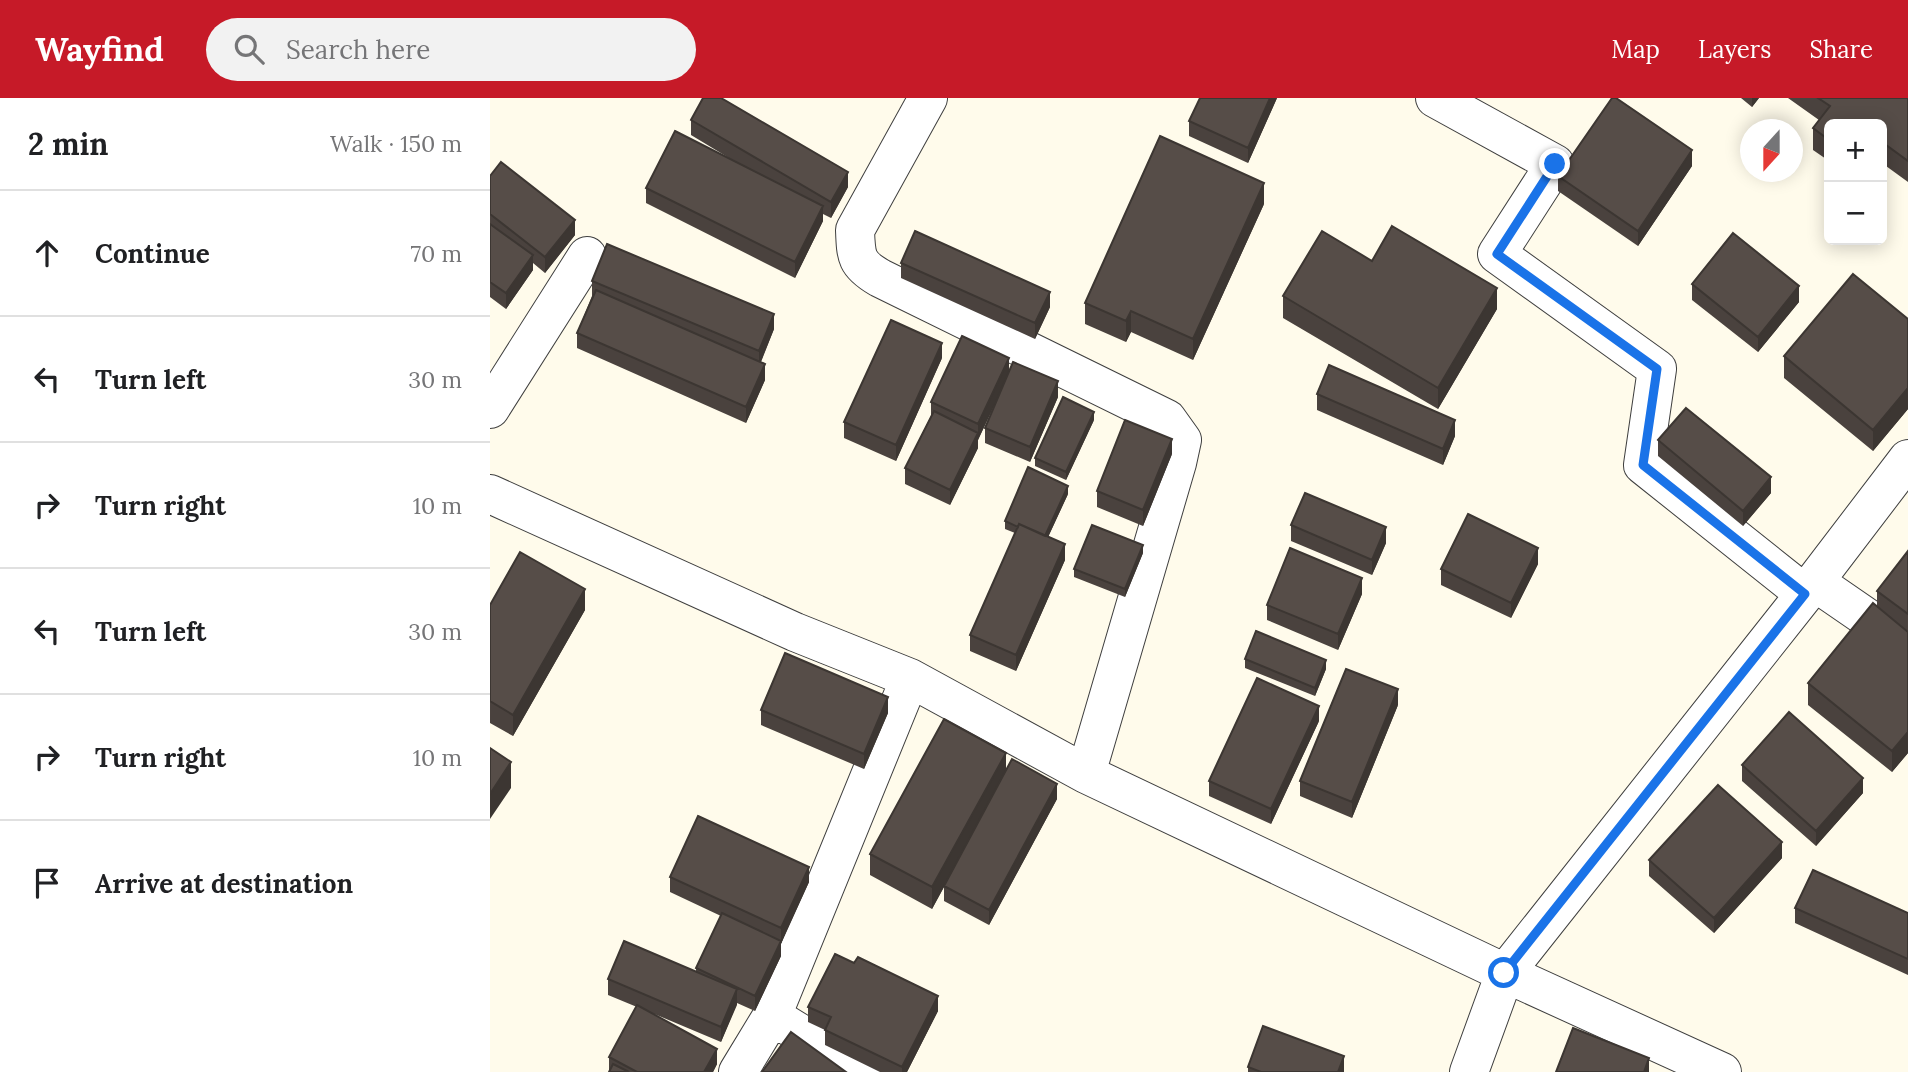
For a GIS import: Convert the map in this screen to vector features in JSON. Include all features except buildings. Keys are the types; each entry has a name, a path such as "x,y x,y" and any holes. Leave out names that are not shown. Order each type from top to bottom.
{"street":[{"path":"928,98 855,230 856,253 865,269 1167,419 1182,440 1086,774"},
{"path":"1435,98 1555,164 1497,254 1657,369 1643,465 1810,588 1908,646"},
{"path":"490,409 587,256"},
{"path":"1469,1072 1504,973 1810,588 1908,459"},
{"path":"490,494 795,632 910,678 1086,774 1504,973 1722,1072"},
{"path":"738,1072 772,1016 910,678"},
{"path":"772,1016 863,1072"}],"route":[{"path":"1504,973 1805,594 1643,465 1657,369 1497,254 1555,164"}]}
